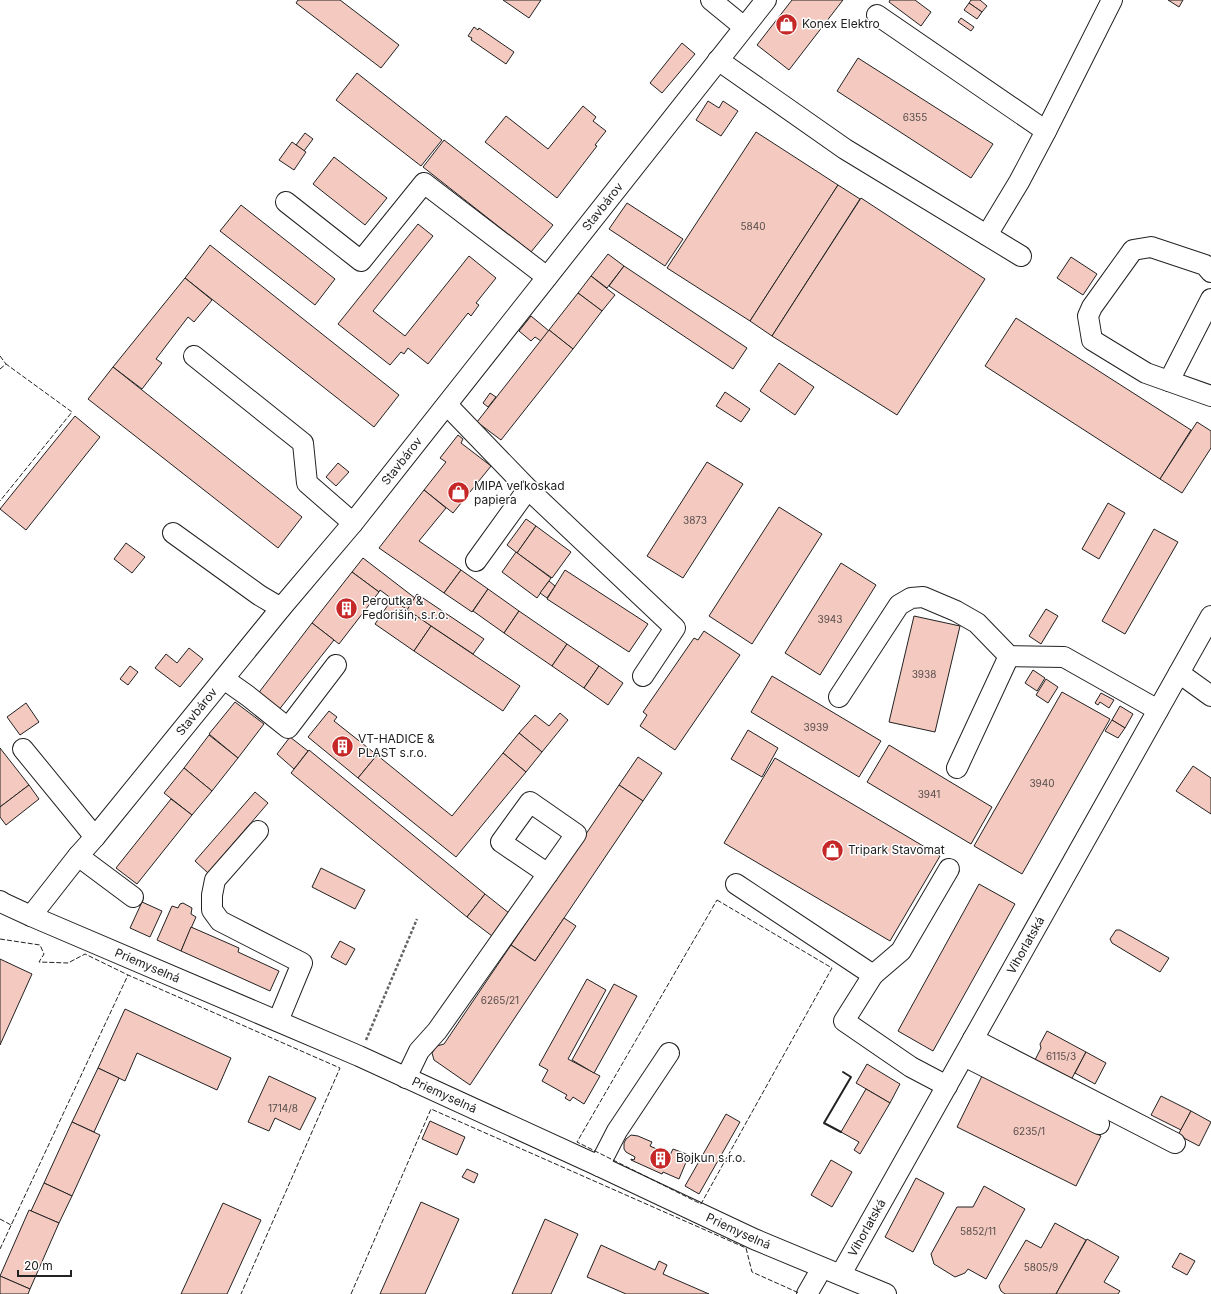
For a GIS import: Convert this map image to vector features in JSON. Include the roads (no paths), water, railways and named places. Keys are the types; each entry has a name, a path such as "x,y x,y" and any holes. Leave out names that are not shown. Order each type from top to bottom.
{"street":[{"path":"711,0 744,27"},
{"name":"Stavbárov","path":"31,916 78,856 96,837 281,608 353,523 766,0"},
{"path":"987,235 1019,182 1112,0"},
{"path":"877,14 1046,130"},
{"path":"718,60 845,148 1021,256"},
{"path":"286,202 361,261 424,183 547,277"},
{"path":"1211,272 1205,265 1151,246 1133,250 1092,307 1088,316 1092,340 1146,373 1211,396"},
{"path":"1169,381 1211,299"},
{"path":"194,356 303,443 307,483 353,523"},
{"path":"446,405 528,489 675,628 643,676"},
{"path":"476,561 528,489"},
{"path":"173,533 259,595 281,608"},
{"path":"839,697 899,605 911,598 922,597 956,611 977,623 1009,656 1064,657 1158,710"},
{"name":"Vihorlatská","path":"841,1274 1211,616"},
{"path":"957,768 1009,656"},
{"path":"224,679 288,728 336,666"},
{"path":"1179,673 1211,696"},
{"path":"23,749 96,837"},
{"path":"258,831 215,880 212,895 212,910 220,921 302,963 278,1021"},
{"path":"78,856 133,897"},
{"path":"947,1086 911,1067 844,1021 873,975 901,951 949,869"},
{"path":"406,1078 419,1051 437,1031 548,874"},
{"path":"736,884 873,975"},
{"name":"Priemyselná","path":"1,905 31,916 359,1056 599,1166 754,1240 822,1268 841,1274 886,1294"},
{"path":"969,1048 1099,1124"},
{"path":"969,1048 1175,1143"},
{"path":"599,1166 617,1131 669,1053"},
{"path":"807,1294 822,1268"}],"place":[{"name":"Konex Elektro","path":"786,24"},
{"name":"MIPA veľkoskad papiera","path":"459,493"},
{"name":"Peroutka & Fedorišin, s.r.o.","path":"346,608"},
{"name":"VT-HADICE & PLAST s.r.o.","path":"342,746"},
{"name":"Tripark Stavomat","path":"832,850"},
{"name":"Bojkun s.r.o.","path":"661,1158"}]}
